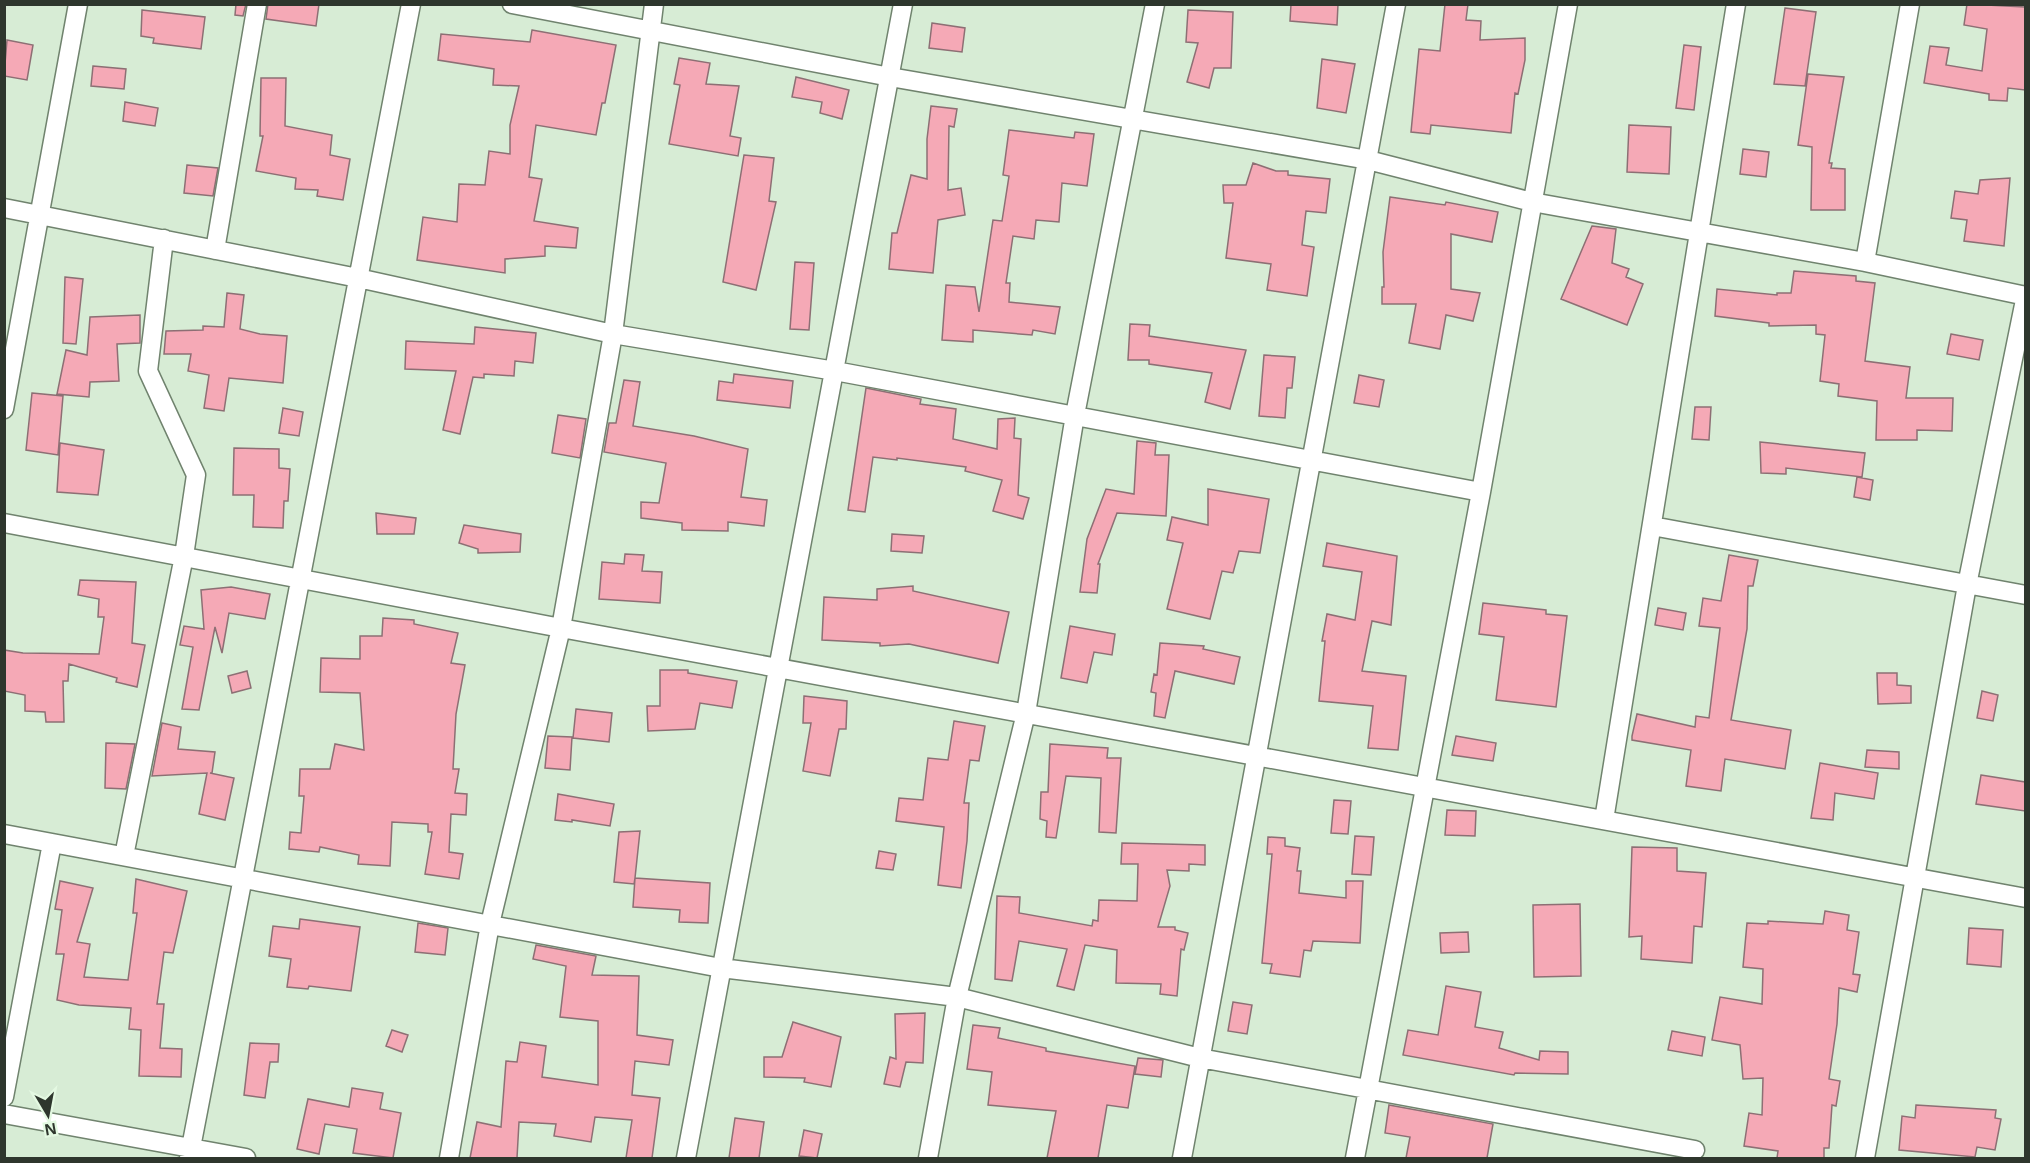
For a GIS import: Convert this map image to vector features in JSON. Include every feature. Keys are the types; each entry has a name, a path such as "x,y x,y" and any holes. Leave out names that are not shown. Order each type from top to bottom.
{"street":[{"path":"4,409 78,4"},
{"path":"215,250 257,4"},
{"path":"190,1153 411,4"},
{"path":"512,4 890,76 1368,160 1532,202 1865,262 2025,295 1967,585 1865,1158"},
{"path":"449,1158 490,924 561,628 613,334 654,4"},
{"path":"686,1158 903,4"},
{"path":"928,1158 957,997 1026,712 1075,416 1155,4"},
{"path":"1182,1158 1396,4"},
{"path":"1355,1158 1481,492 1568,4"},
{"path":"1604,820 1736,4"},
{"path":"1865,262 1910,4"},
{"path":"4,208 358,279 613,334 835,371 1481,492"},
{"path":"124,856 184,556 196,475 148,371 164,239"},
{"path":"4,523 2025,898"},
{"path":"1652,526 2025,595"},
{"path":"4,834 721,968 957,997 1200,1058 1695,1150"},
{"path":"4,1097 52,843"},
{"path":"4,1114 190,1153 246,1158"}],"building":[{"path":"236,4 246,4 243,16 235,15"},
{"path":"268,4 319,4 316,26 266,19"},
{"path":"1291,4 1338,4 1337,25 1290,21"},
{"path":"1445,4 1468,4 1466,20 1481,21 1480,40 1525,38 1525,60 1518,94 1515,93 1511,133 1431,125 1430,134 1411,132 1419,49 1440,51"},
{"path":"1967,4 2025,7 2025,90 2008,88 2007,101 1989,100 1989,94 1924,83 1930,46 1949,48 1946,65 1982,71 1987,29 1964,25"},
{"path":"1785,8 1816,12 1805,86 1774,84"},
{"path":"142,10 205,17 201,49 153,43 154,38 141,36"},
{"path":"1188,10 1233,12 1231,68 1214,68 1209,88 1187,82 1198,43 1186,42"},
{"path":"932,23 965,28 962,52 929,48"},
{"path":"532,30 616,45 605,103 602,103 596,135 536,125 529,177 542,179 534,221 578,228 576,248 545,246 545,256 505,259 505,273 417,260 423,217 457,222 459,184 485,185 489,151 510,154 510,125 519,86 493,85 494,69 438,60 441,34 530,42"},
{"path":"7,40 33,45 27,80 4,76"},
{"path":"1684,45 1701,47 1694,110 1676,108"},
{"path":"679,58 710,63 706,84 739,86 730,136 741,138 738,156 669,144 680,85 674,84"},
{"path":"1322,59 1355,64 1346,113 1317,108"},
{"path":"93,66 126,69 124,89 91,86"},
{"path":"1808,74 1844,77 1829,163 1832,163 1831,168 1845,169 1845,210 1811,210 1812,147 1798,145"},
{"path":"796,77 849,90 842,119 820,113 822,102 792,97"},
{"path":"261,78 286,78 285,126 332,135 330,155 350,159 343,200 317,196 318,190 295,189 296,178 256,171 263,136 260,136"},
{"path":"125,102 158,108 155,126 123,121"},
{"path":"931,106 957,109 954,127 949,126 948,190 961,188 965,215 938,220 933,273 889,269 892,233 897,233 911,175 927,179 927,139"},
{"path":"1629,125 1671,127 1669,174 1627,172"},
{"path":"1009,130 1074,138 1075,132 1094,134 1087,186 1062,183 1059,222 1036,220 1034,239 1013,236 1006,283 1010,283 1009,302 1060,307 1055,334 1033,330 1032,335 973,330 973,342 942,340 946,285 975,287 979,312 993,220 1002,221 1009,176 1003,175"},
{"path":"1743,149 1769,152 1766,177 1740,174"},
{"path":"744,155 774,158 769,201 776,202 756,290 723,282"},
{"path":"1253,163 1276,171 1288,171 1288,175 1330,179 1326,213 1306,211 1302,245 1314,247 1307,296 1267,290 1271,264 1226,258 1233,203 1224,203 1223,185 1246,185"},
{"path":"187,165 218,168 213,196 184,193"},
{"path":"2010,178 2004,246 1964,241 1967,220 1951,218 1955,191 1978,194 1980,180"},
{"path":"1390,197 1445,205 1446,202 1498,212 1492,242 1451,234 1451,289 1480,293 1473,321 1446,315 1440,349 1409,343 1416,304 1382,304 1383,252"},
{"path":"1592,226 1616,229 1612,263 1629,269 1626,277 1643,284 1627,325 1561,299"},
{"path":"795,262 814,263 809,330 790,329"},
{"path":"1794,271 1856,276 1856,281 1875,283 1865,361 1910,367 1906,398 1953,398 1952,431 1917,430 1917,440 1876,440 1877,401 1838,396 1839,384 1820,381 1825,335 1816,334 1816,325 1769,326 1769,323 1715,316 1717,289 1777,295 1777,293 1791,293"},
{"path":"65,277 83,279 76,344 63,343"},
{"path":"227,293 244,295 240,329 260,334 287,336 283,383 229,378 224,411 204,408 209,375 188,371 191,354 164,354 166,331 203,330 203,326 224,327"},
{"path":"140,315 140,343 117,344 119,381 90,382 89,397 57,394 66,350 87,355 90,317"},
{"path":"1130,324 1150,325 1149,336 1246,350 1230,409 1205,402 1212,373 1149,364 1149,360 1128,360"},
{"path":"475,327 536,333 533,363 515,361 514,376 484,374 484,378 473,377 460,434 443,430 456,371 405,369 406,341 474,344"},
{"path":"1951,334 1983,340 1979,360 1947,354"},
{"path":"1264,355 1295,357 1292,388 1287,388 1285,418 1259,416"},
{"path":"734,374 793,381 790,408 717,400 719,381 733,383"},
{"path":"1359,375 1384,380 1379,407 1354,403"},
{"path":"624,380 640,382 633,426 694,436 748,449 741,497 767,500 764,526 728,522 728,531 682,530 682,523 641,518 641,502 659,503 666,463 604,452 609,423 616,423"},
{"path":"866,388 921,399 920,404 956,409 953,439 997,449 998,419 1015,418 1014,438 1021,439 1018,495 1029,498 1023,519 993,511 1002,480 965,471 966,467 897,458 897,460 873,457 865,512 848,510"},
{"path":"32,393 63,396 58,455 26,450"},
{"path":"1695,407 1711,407 1709,440 1692,439"},
{"path":"283,408 303,412 299,436 279,433"},
{"path":"558,415 586,419 580,458 552,453"},
{"path":"1137,441 1156,443 1155,455 1169,455 1166,516 1117,513 1098,564 1100,564 1097,593 1080,592 1087,539 1106,489 1134,494"},
{"path":"1760,442 1865,453 1862,477 1786,468 1786,474 1761,473"},
{"path":"60,443 104,450 98,495 57,492"},
{"path":"234,448 279,449 279,468 290,469 288,501 284,501 283,528 253,527 254,495 233,495"},
{"path":"1857,477 1873,480 1870,500 1854,497"},
{"path":"1208,489 1269,499 1260,553 1239,551 1233,573 1222,571 1210,619 1167,609 1183,543 1167,540 1172,517 1208,525"},
{"path":"376,513 416,518 414,534 377,534"},
{"path":"464,525 521,534 520,552 478,553 478,549 459,543"},
{"path":"892,534 924,536 922,553 891,551"},
{"path":"1327,543 1397,556 1391,625 1372,621 1362,671 1406,676 1398,750 1368,748 1373,706 1319,701 1325,641 1322,641 1327,614 1355,620 1362,572 1323,566"},
{"path":"625,554 644,555 642,571 662,572 660,603 599,599 602,562 624,564"},
{"path":"1729,555 1758,560 1753,586 1748,586 1747,629 1731,720 1791,730 1785,769 1725,759 1721,791 1686,786 1691,750 1632,740 1632,736 1637,714 1695,727 1696,716 1709,718 1720,628 1699,626 1703,598 1721,601"},
{"path":"80,580 136,582 132,643 145,645 137,687 116,682 117,678 69,664 68,681 63,681 64,722 46,722 45,712 25,711 25,695 4,691 4,650 23,653 99,654 104,617 98,617 99,599 78,595"},
{"path":"913,586 913,591 1009,612 998,663 909,644 880,646 880,643 822,640 824,597 877,600 877,589"},
{"path":"231,587 270,594 265,619 229,613 222,653 215,627 199,710 182,709 193,647 180,645 184,626 204,629 201,590"},
{"path":"1483,603 1546,610 1546,614 1567,616 1556,707 1496,700 1504,637 1479,634"},
{"path":"1658,608 1686,613 1683,630 1655,625"},
{"path":"383,618 414,620 414,624 458,633 451,663 465,665 456,714 453,769 459,769 455,793 467,794 466,815 451,814 449,852 463,854 459,879 425,874 432,832 428,832 428,824 392,822 390,866 358,864 359,855 320,847 319,852 289,849 290,832 301,833 304,796 299,796 300,769 330,769 335,744 364,750 360,693 320,692 321,658 360,659 360,636 382,636"},
{"path":"1070,626 1115,634 1112,655 1094,652 1087,683 1061,678"},
{"path":"1160,643 1204,646 1203,649 1240,657 1234,684 1175,671 1165,718 1154,716 1156,693 1151,692 1154,674 1157,675"},
{"path":"660,670 688,670 688,673 737,681 732,708 700,703 695,729 648,731 647,706 660,706"},
{"path":"247,671 251,688 232,693 228,676"},
{"path":"1877,673 1897,673 1897,685 1911,686 1911,703 1878,704"},
{"path":"1982,691 1998,695 1993,721 1977,718"},
{"path":"804,696 847,701 846,729 839,729 830,776 803,771 811,723 803,723"},
{"path":"576,709 612,713 609,742 573,738"},
{"path":"954,721 985,726 979,761 970,760 964,803 969,803 961,888 938,885 944,827 896,821 899,798 923,800 928,758 948,760"},
{"path":"162,723 181,727 178,749 215,752 212,773 210,773 234,778 225,820 199,814 207,773 152,776"},
{"path":"548,736 572,737 570,770 545,768"},
{"path":"1456,736 1496,743 1493,761 1452,755"},
{"path":"106,743 135,744 126,789 105,788"},
{"path":"1050,744 1108,748 1107,758 1121,758 1116,833 1099,832 1101,778 1066,776 1056,838 1046,837 1047,821 1040,819 1041,792 1048,792"},
{"path":"1867,750 1899,752 1899,769 1865,767"},
{"path":"1820,763 1878,773 1874,799 1835,793 1833,820 1811,818"},
{"path":"1981,775 2025,782 2025,811 1976,804"},
{"path":"558,794 614,804 610,826 572,820 572,822 555,820"},
{"path":"1334,800 1351,801 1348,834 1331,833"},
{"path":"1447,810 1476,811 1475,836 1445,835"},
{"path":"640,831 634,884 614,882 619,832"},
{"path":"1355,836 1374,837 1371,875 1352,874"},
{"path":"1268,837 1285,838 1285,846 1300,848 1297,871 1301,871 1299,893 1346,898 1346,881 1363,881 1360,943 1313,941 1311,951 1304,950 1300,977 1270,973 1272,964 1262,963 1272,854 1267,854"},
{"path":"1122,843 1205,845 1205,865 1189,864 1189,871 1167,870 1170,886 1158,927 1175,927 1175,930 1188,933 1184,950 1181,949 1177,996 1160,994 1161,984 1116,983 1117,950 1085,945 1074,990 1057,986 1067,949 1019,941 1012,981 995,979 997,896 1020,897 1019,913 1092,926 1093,920 1098,921 1099,900 1137,901 1138,864 1121,864"},
{"path":"1632,847 1677,848 1677,871 1706,873 1702,927 1694,926 1692,963 1641,959 1642,936 1629,937"},
{"path":"879,851 896,854 893,870 876,868"},
{"path":"635,878 710,883 708,923 679,922 680,910 633,907"},
{"path":"136,879 187,891 173,953 164,952 157,1004 164,1004 160,1048 182,1049 181,1077 139,1076 141,1030 129,1029 131,1008 79,1005 57,1000 64,954 56,954 62,910 55,909 60,881 93,888 77,942 90,944 84,977 128,980 137,913 133,913"},
{"path":"1580,904 1581,976 1534,977 1533,905"},
{"path":"1825,911 1849,915 1847,930 1859,932 1853,974 1860,975 1857,992 1839,988 1837,1024 1829,1079 1840,1081 1836,1106 1832,1105 1829,1148 1824,1148 1824,1158 1777,1158 1778,1151 1744,1146 1749,1113 1762,1115 1763,1078 1743,1079 1740,1045 1712,1040 1720,997 1762,1004 1763,969 1743,967 1747,923 1768,924 1768,921 1823,924"},
{"path":"300,919 360,927 351,991 309,986 308,989 287,987 291,959 269,956 273,926 299,929"},
{"path":"418,923 448,928 445,955 415,952"},
{"path":"1969,928 2003,930 2001,967 1967,964"},
{"path":"1468,932 1469,952 1441,953 1440,933"},
{"path":"536,945 596,956 592,975 639,976 637,1035 673,1040 669,1065 635,1061 632,1095 660,1098 652,1158 626,1158 632,1120 595,1117 591,1142 554,1136 556,1124 519,1122 517,1158 470,1158 477,1122 501,1127 506,1061 517,1062 520,1042 546,1046 542,1077 598,1085 598,1021 560,1017 566,966 533,959"},
{"path":"1446,986 1481,992 1475,1027 1503,1032 1499,1048 1539,1060 1540,1051 1568,1052 1568,1074 1515,1073 1514,1075 1403,1055 1408,1030 1438,1035"},
{"path":"1233,1002 1252,1005 1247,1034 1228,1031"},
{"path":"925,1013 923,1063 906,1062 900,1087 884,1084 890,1057 896,1059 895,1014"},
{"path":"793,1022 841,1037 831,1087 804,1082 805,1078 764,1077 764,1057 782,1057"},
{"path":"973,1025 1000,1028 998,1038 1046,1048 1046,1051 1135,1066 1128,1108 1107,1105 1098,1158 1047,1158 1056,1111 988,1105 992,1072 967,1069"},
{"path":"392,1030 408,1035 402,1052 386,1046"},
{"path":"1672,1031 1705,1037 1702,1056 1668,1050"},
{"path":"250,1043 279,1044 278,1062 270,1062 265,1098 244,1095"},
{"path":"1138,1058 1163,1060 1161,1077 1135,1074"},
{"path":"352,1088 383,1093 380,1109 401,1113 393,1158 353,1153 357,1129 325,1124 319,1154 297,1149 308,1099 349,1107"},
{"path":"1389,1105 1493,1124 1487,1158 1406,1158 1410,1137 1385,1133"},
{"path":"1916,1105 1996,1110 1995,1118 2001,1119 1995,1150 1977,1147 1975,1157 1899,1150 1902,1116 1915,1118"},
{"path":"735,1118 764,1122 759,1158 729,1158"},
{"path":"804,1130 822,1134 817,1158 799,1156"}]}
